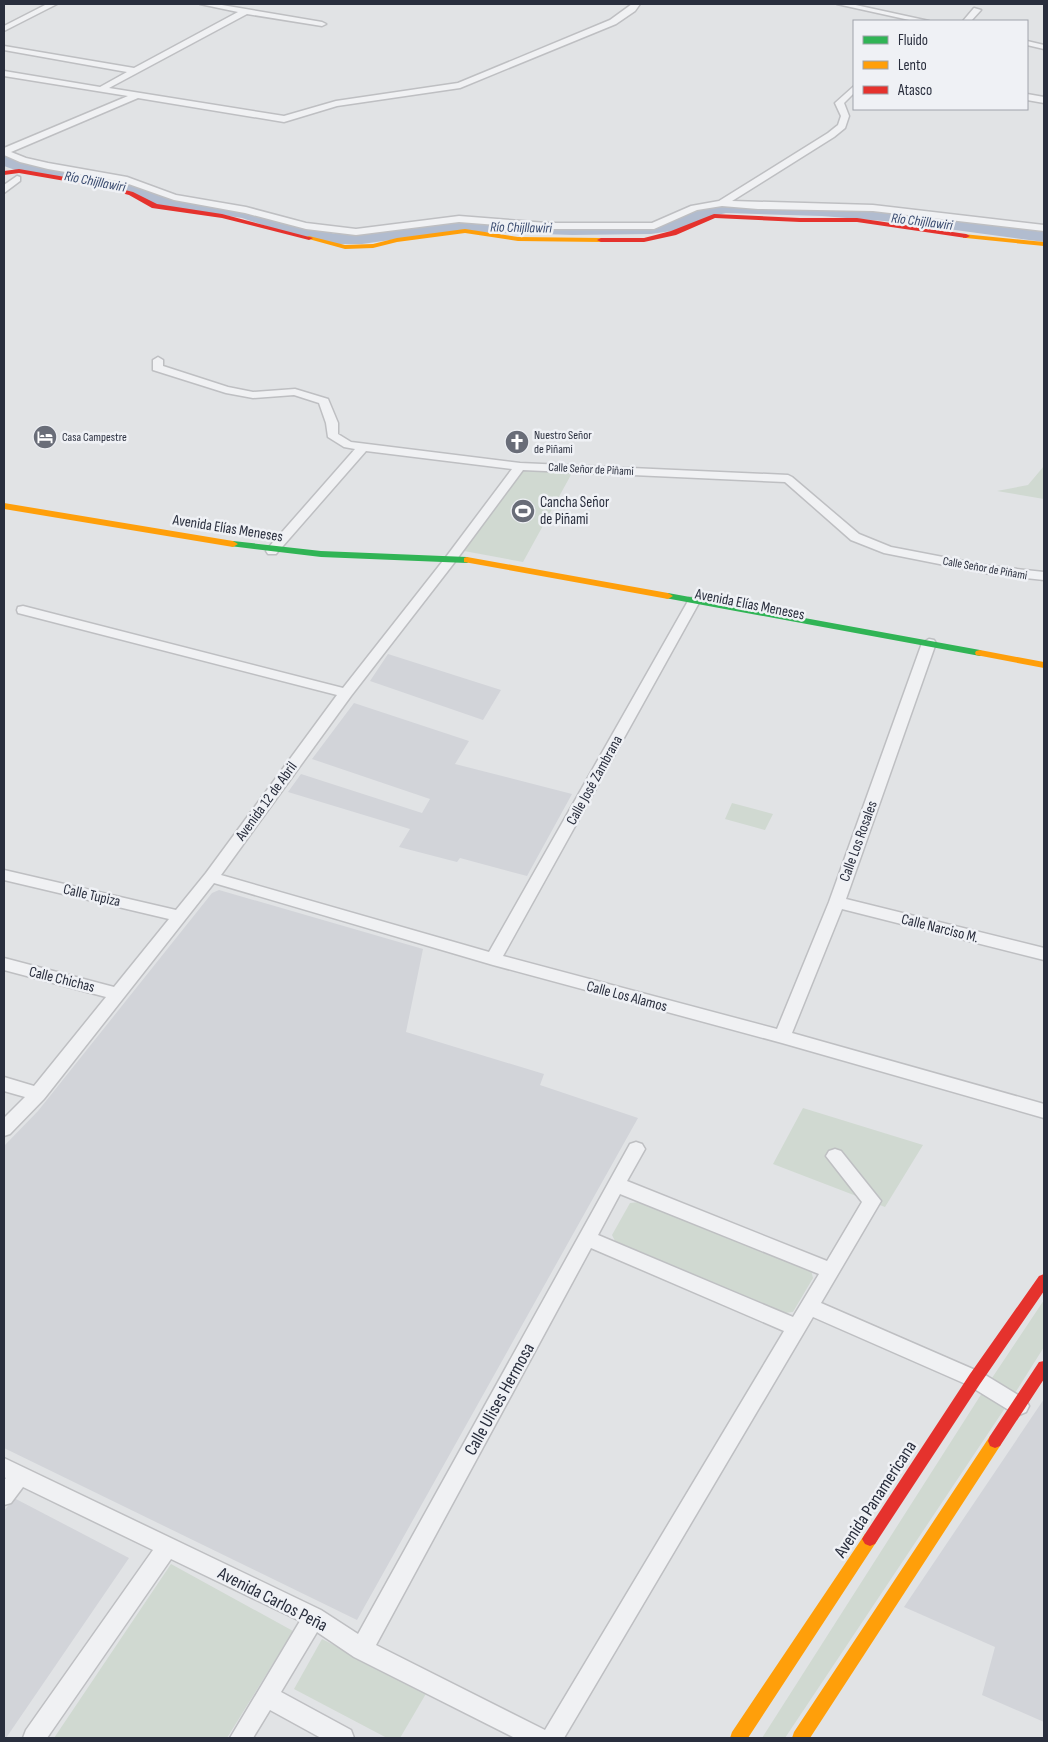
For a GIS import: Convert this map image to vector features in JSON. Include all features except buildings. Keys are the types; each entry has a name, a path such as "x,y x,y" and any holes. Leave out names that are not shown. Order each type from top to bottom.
{"main road":[{"path":"4,174 19,171 94,184 131,193 155,206 222,216 345,247 374,246 397,240 465,231 518,239 644,240 674,234 699,221 714,216 800,220 857,220 955,236 1044,244"},
{"name":"Avenida Elías Meneses","path":"4,506 272,551 336,556 450,560 466,566 692,604 928,648 1044,674"},
{"name":"Avenida Elías Meneses","path":"928,648 1044,665"},
{"name":"Avenida Panamericana","path":"738,1738 975,1380 1044,1280"},
{"path":"800,1738 1044,1368"}],"street":[{"path":"4,29 53,4"},
{"path":"204,4 322,24"},
{"path":"4,74 284,119 336,104 460,85 612,22 632,9 636,4"},
{"path":"841,4 920,20"},
{"path":"968,20 977,10"},
{"path":"100,90 246,11"},
{"path":"1028,43 1044,47"},
{"path":"4,48 136,71"},
{"path":"722,203 842,126 845,116 839,103 853,91"},
{"path":"6,149 136,96"},
{"path":"1028,97 1044,100"},
{"path":"6,149 23,160 124,179 174,197 246,210 306,226 356,232 459,219 547,226 654,226 694,208 722,203 758,206 872,208 1044,228"},
{"path":"4,174 17,179 4,190"},
{"name":"Calle Señor de Piñami","path":"158,360 157,368 226,390 253,395 295,392 324,401 332,423 332,435 348,445 520,466 788,479 856,537 888,550 990,570 1044,576"},
{"path":"272,551 363,447"},
{"name":"Avenida 12 de Abril","path":"4,1130 38,1094 211,877 346,693 450,560 520,466"},
{"name":"Calle José Zambrana","path":"493,959 692,604"},
{"path":"23,610 346,693"},
{"name":"Calle Los Rosales","path":"782,1037 836,902 928,648"},
{"name":"Calle Tupiza","path":"4,874 180,916"},
{"name":"Calle Los Alamos","path":"211,877 493,959 782,1037 1044,1111"},
{"name":"Calle Narciso M.","path":"836,902 1044,954"},
{"name":"Calle Chichas","path":"4,964 119,994"},
{"path":"4,1084 38,1094"},
{"name":"Calle Ulises Hermosa","path":"362,1649 636,1149"},
{"path":"552,1738 872,1202 835,1156"},
{"path":"617,1185 830,1270"},
{"path":"588,1239 796,1327"},
{"path":"809,1306 975,1380 1020,1406"},
{"path":"4,1496 12,1471"},
{"name":"Avenida Carlos Peña","path":"12,1471 314,1618 362,1649 538,1738"},
{"path":"34,1738 168,1546"},
{"path":"241,1738 314,1618"},
{"path":"266,1696 343,1738"}],"shaded area":[{"path":"1044,466 1044,499 997,491 1028,485"},
{"path":"523,470 572,473 523,562 464,551"},
{"path":"388,654 501,690 483,720 370,681"},
{"path":"354,703 469,741 455,764 572,794 527,876 460,858 457,862 399,847 410,829 288,792 301,774 422,813 430,799 312,759"},
{"path":"732,803 773,814 765,830 725,819"},
{"path":"219,890 423,949 406,1032 544,1074 540,1085 638,1118 357,1620 4,1448 4,1146 38,1111 212,893"},
{"path":"803,1108 923,1145 885,1207 773,1164"},
{"path":"639,1202 811,1270 813,1278 793,1312 785,1313 784,1315 718,1287 719,1285 615,1241 612,1235 630,1203"},
{"path":"1044,1300 1044,1347 1015,1393 992,1378"},
{"path":"982,1393 1005,1408 785,1738 762,1738"},
{"path":"1044,1399 1044,1722 982,1695 995,1647 904,1607"},
{"path":"14,1498 129,1558 6,1738 4,1738 4,1511"},
{"path":"171,1564 293,1631 227,1738 54,1738"},
{"path":"322,1639 427,1692 400,1738 387,1738 294,1689"}],"waterway":[{"name":"Río Chijllawiri","path":"4,161 23,168 125,184 161,202 245,214 287,228 336,239 362,239 454,226 572,230 651,229 672,227 708,212 726,208 822,211 896,217 1044,237"}],"traffic: fast":[{"path":"233,544 321,554 467,560"},
{"path":"668,596 980,653"}],"traffic: slow":[{"path":"309,238 345,247 373,246 397,240 465,231 518,239 601,240"},
{"path":"966,236 1044,244"},
{"path":"4,506 233,544"},
{"path":"467,560 668,596"},
{"path":"980,653 1044,665"},
{"path":"800,1738 995,1441"},
{"path":"738,1738 870,1539"}],"traffic: jam":[{"path":"4,173 19,171 94,184 131,193 155,206 222,216 309,238"},
{"path":"601,240 644,240 673,233 714,216 800,220 857,220 966,236"},
{"path":"870,1539 975,1379 1044,1280"},
{"path":"995,1441 1044,1367"}],"place":[{"name":"Casa Campestre","path":"45,437"},
{"name":"Nuestro Señor de Piñami","path":"517,442"},
{"name":"Cancha Señor de Piñami","path":"523,511"}]}
